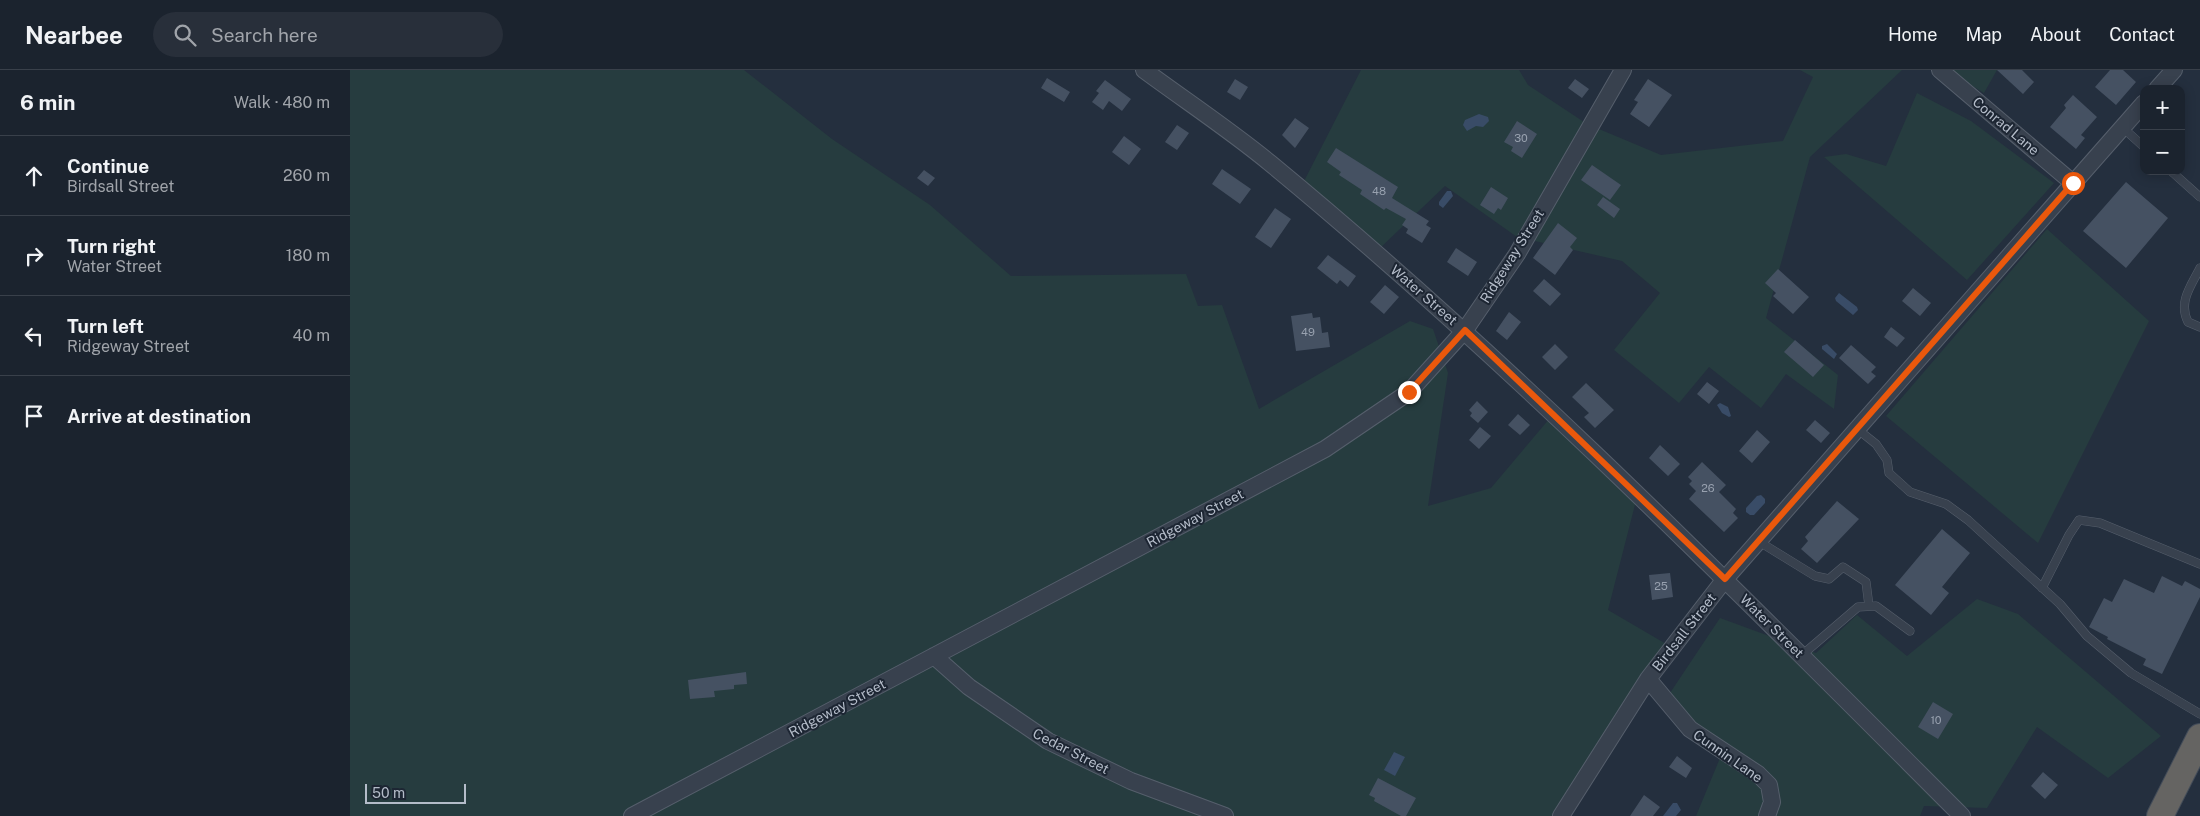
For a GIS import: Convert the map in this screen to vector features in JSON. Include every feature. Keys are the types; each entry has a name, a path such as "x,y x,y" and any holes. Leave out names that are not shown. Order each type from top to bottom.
{"highway":[{"path":"2160,816 2198,745"}],"street":[{"name":"Water Street","path":"1144,70 1268,161 1465,330 1725,579 1962,816"},
{"name":"Ridgeway Street","path":"632,816 1325,449 1409,392 1465,330 1517,254 1623,70"},
{"name":"Conrad Lane","path":"1940,70 2073,183"},
{"path":"2161,85 2174,70"},
{"name":"Birdsall Street","path":"1561,816 1648,679 1725,579 2140,107"},
{"name":"Cedar Street","path":"934,656 969,687 1048,741 1131,781 1225,816"},
{"name":"Cunnin Lane","path":"1648,679 1690,729 1758,774 1769,785 1772,802 1767,816"}],"lane":[{"path":"2122,127 2140,143"},
{"path":"2175,175 2200,198"},
{"path":"2200,268 2184,300 2183,308 2188,322 2200,327"},
{"path":"1856,428 1876,444 1887,460 1889,473 1910,492 1946,504 1968,520 2060,604 2088,636 2131,673 2200,714"},
{"path":"2042,588 2069,534 2079,520 2100,523 2200,564"},
{"path":"1758,541 1815,576 1830,579 1843,567 1848,568 1866,582 1869,606"},
{"path":"1802,655 1858,606 1876,606 1910,631"}],"green space":[{"path":"350,70 744,70 832,139 930,205 1011,276 1186,274 1198,306 1222,305 1259,409 1410,321 1433,329 1448,373 1428,506 1491,488 1550,418 1638,493 1608,610 1673,648 1569,816 350,816"},
{"path":"1361,70 1519,70 1528,85 1587,124 1661,155 1783,141 1813,77 1800,70 1902,70 1810,157 1766,318 1838,375 1834,409 1786,374 1761,408 1709,367 1679,403 1614,350 1660,293 1622,261 1517,237 1445,186 1379,249 1300,189"},
{"path":"1946,70 1997,70 1984,93"},
{"path":"1917,93 1971,121 2054,183 1967,280 1824,157 1846,154 1886,166"},
{"path":"2047,229 2149,321 2038,543 1886,416"},
{"path":"1977,599 2018,614 2161,736 2108,778 2037,727 1987,808 1924,806 1920,816 1696,816 1720,758 1666,699 1720,618 1816,653 1857,615 1907,656"}],"water":[{"path":"1479,114 1488,117 1489,121 1483,127 1476,126 1467,131 1463,125 1465,120"},
{"path":"1447,191 1451,191 1453,196 1443,208 1439,205 1439,202"},
{"path":"1839,293 1857,307 1858,310 1853,315 1836,301 1835,298"},
{"path":"1827,344 1837,354 1834,359 1822,349 1822,346"},
{"path":"1720,403 1728,407 1731,416 1729,417 1722,413 1717,405"},
{"path":"1761,495 1765,499 1765,503 1754,515 1750,515 1746,512 1746,508 1757,496"},
{"path":"1394,752 1405,757 1395,776 1384,770"},
{"path":"1673,803 1677,803 1681,810 1676,816 1663,816"}],"building":[{"path":"1997,70 2022,70 2034,82 2023,94"},
{"path":"2110,70 2123,70 2136,82 2116,105 2095,87"},
{"path":"1047,78 1070,92 1064,102 1041,88"},
{"path":"1235,79 1248,87 1240,100 1227,92"},
{"path":"1575,79 1589,89 1582,98 1568,88"},
{"path":"1648,79 1672,95 1649,127 1630,114 1638,102 1634,100"},
{"path":"1105,80 1131,99 1122,111 1109,101 1103,110 1092,102 1099,93 1096,91"},
{"path":"2073,95 2097,117 2081,135 2085,138 2076,149 2050,127 2066,108 2064,105"},
{"path":"1295,118 1309,128 1295,148 1282,135"},
{"path":"1517,121 1537,134 1522,158 1511,151 1513,147 1504,142"},
{"path":"1177,125 1189,133 1177,150 1165,142"},
{"path":"1124,136 1141,149 1129,165 1112,152"},
{"path":"1336,148 1398,187 1392,198 1429,221 1426,225 1431,228 1422,243 1406,233 1408,229 1402,225 1406,219 1386,208 1384,210 1360,194 1362,190 1339,175 1341,172 1327,162"},
{"path":"1592,165 1621,185 1610,200 1581,180"},
{"path":"1222,169 1251,189 1240,204 1212,184"},
{"path":"924,170 935,178 928,186 917,178"},
{"path":"2126,182 2168,218 2126,268 2083,231"},
{"path":"1491,187 1508,198 1501,210 1498,208 1494,214 1480,205"},
{"path":"1603,197 1620,209 1614,218 1597,205"},
{"path":"1275,208 1291,219 1271,248 1255,237"},
{"path":"1558,223 1577,238 1570,247 1573,250 1555,275 1533,258"},
{"path":"1456,248 1477,262 1468,276 1447,262"},
{"path":"1328,255 1356,276 1348,287 1340,280 1337,284 1317,268"},
{"path":"1778,269 1809,297 1793,314 1773,296 1776,293 1765,283"},
{"path":"1544,279 1561,294 1550,306 1533,291"},
{"path":"1385,285 1399,297 1384,314 1370,302"},
{"path":"1913,288 1931,303 1920,316 1902,301"},
{"path":"1509,312 1521,322 1507,340 1496,331"},
{"path":"1312,313 1313,318 1320,317 1322,333 1328,332 1330,347 1296,351 1291,316"},
{"path":"1891,327 1905,338 1897,347 1884,337"},
{"path":"1795,340 1824,365 1813,377 1784,352"},
{"path":"1555,344 1568,357 1555,370 1542,357"},
{"path":"1851,345 1876,367 1871,372 1876,376 1868,384 1839,358"},
{"path":"1707,382 1719,391 1709,404 1697,394"},
{"path":"1586,383 1614,410 1595,428 1584,417 1589,413 1572,397"},
{"path":"1477,401 1488,412 1478,423 1470,416 1472,413 1469,410"},
{"path":"1518,414 1530,425 1520,435 1508,425"},
{"path":"1815,420 1830,433 1821,443 1806,430"},
{"path":"1480,427 1491,436 1479,449 1469,440"},
{"path":"1757,430 1770,442 1752,463 1739,451"},
{"path":"1660,445 1680,464 1668,476 1649,458"},
{"path":"1702,462 1726,485 1719,492 1736,509 1733,513 1738,518 1724,532 1689,499 1696,491 1689,484 1692,481 1688,477"},
{"path":"1837,501 1859,519 1817,563 1801,549 1808,541 1805,537"},
{"path":"1942,529 1970,553 1942,587 1949,593 1931,615 1895,585"},
{"path":"1670,573 1673,597 1652,600 1649,575"},
{"path":"2162,576 2182,586 2185,581 2200,589 2200,597 2162,674 2143,665 2146,659 2107,639 2108,637 2089,627 2104,598 2112,602 2124,579 2154,593"},
{"path":"746,672 747,684 734,685 734,689 714,691 715,697 690,699 688,680"},
{"path":"1933,702 1953,714 1938,739 1918,727"},
{"path":"1677,756 1692,768 1686,778 1669,767"},
{"path":"2043,772 2058,785 2045,799 2031,786"},
{"path":"1378,778 1416,798 1406,816 1401,816 1374,801 1375,798 1369,795"},
{"path":"1644,795 1660,807 1653,816 1630,816"}],"route":[{"path":"1409,392 1465,330 1725,579 2073,183"}]}
